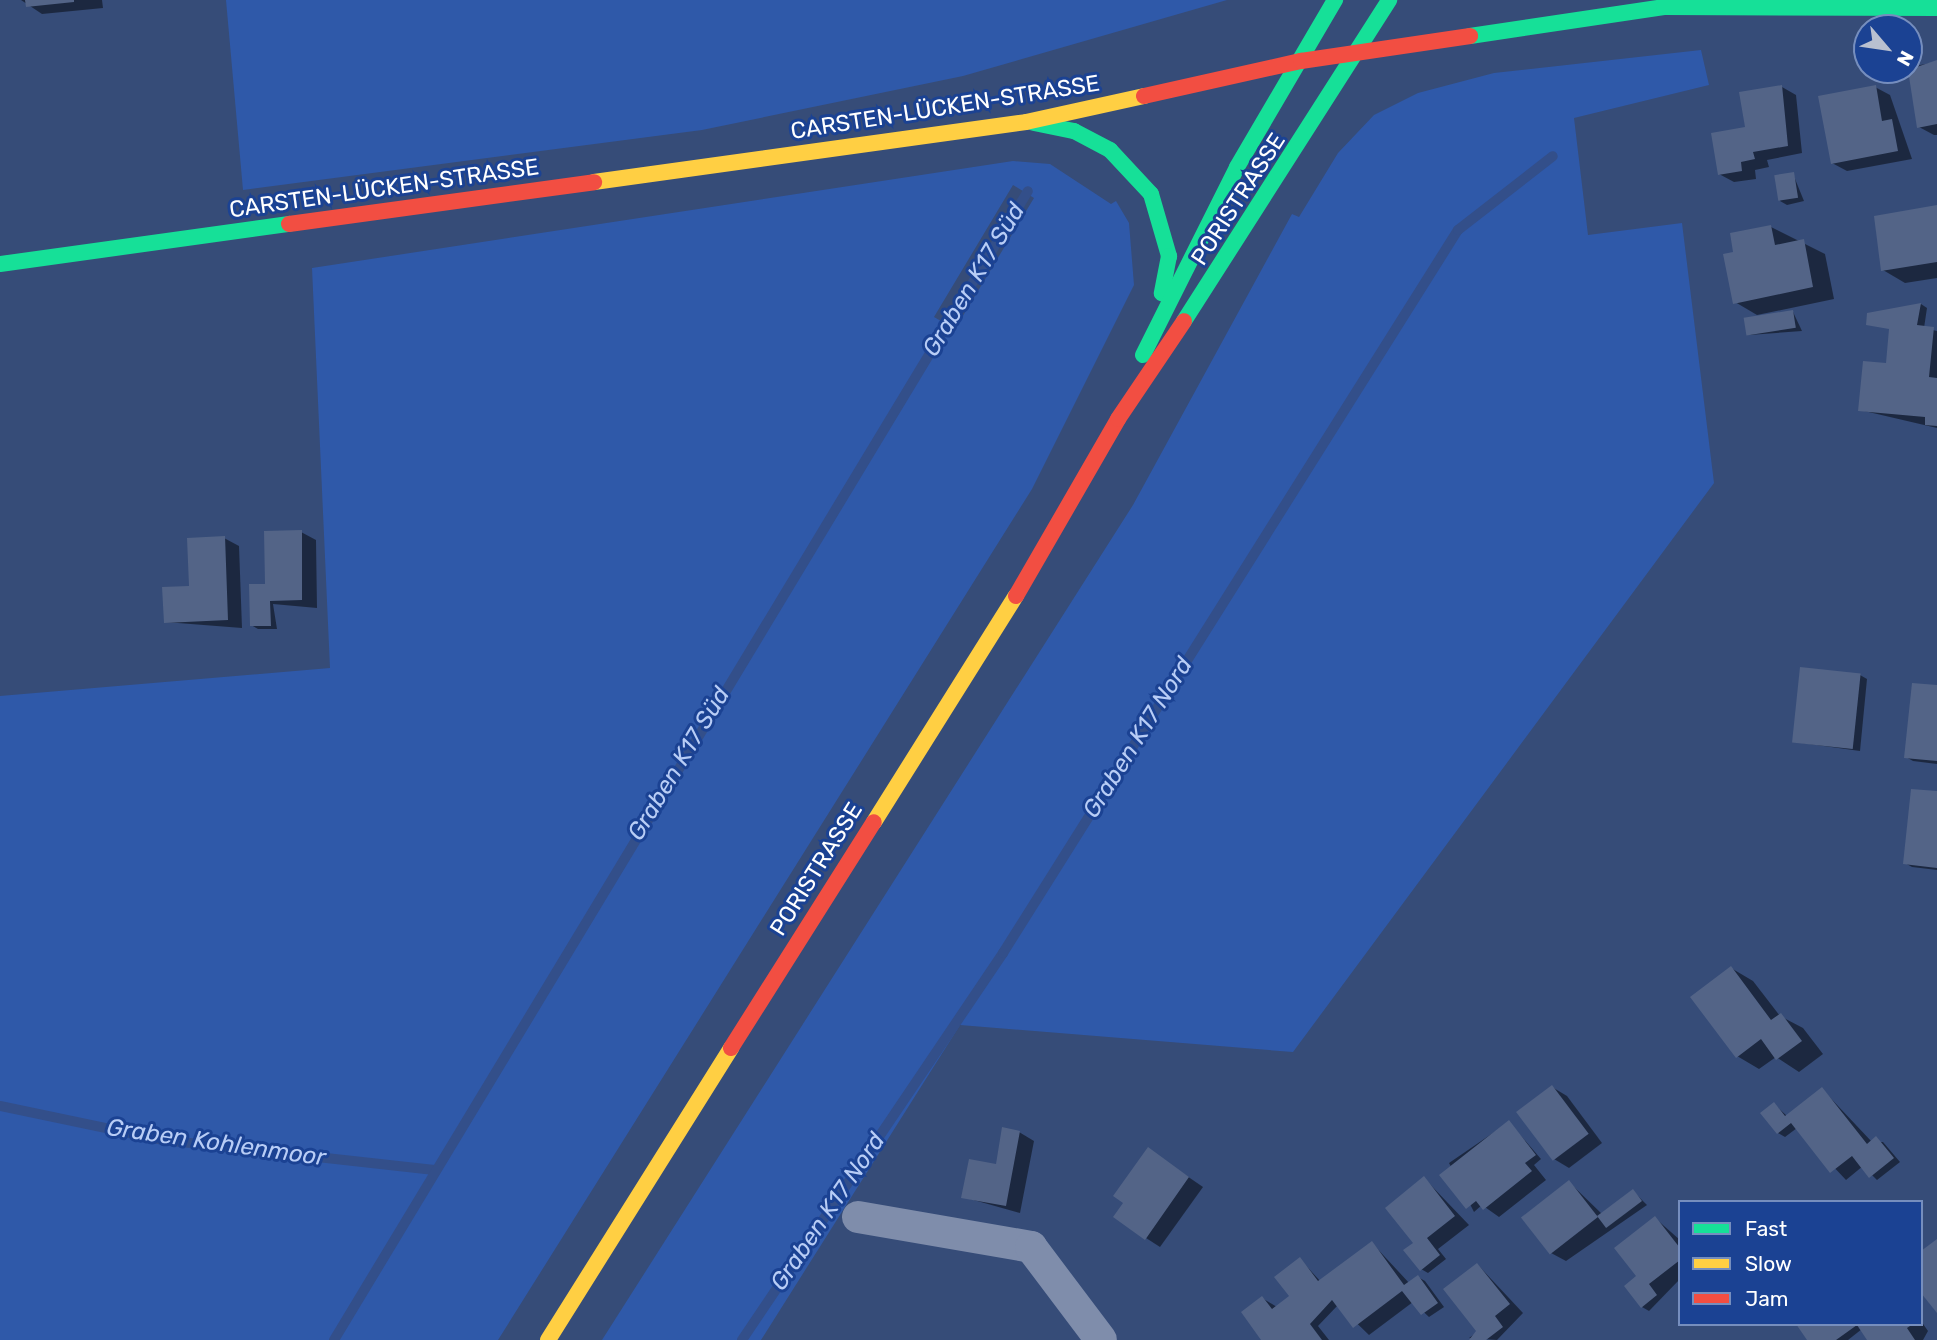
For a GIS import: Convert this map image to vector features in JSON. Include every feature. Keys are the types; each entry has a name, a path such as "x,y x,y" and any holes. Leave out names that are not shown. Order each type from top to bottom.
{"main road":[{"name":"PORISTRASSE","path":"1118,419 1159,312 1335,0"},
{"name":"PORISTRASSE","path":"548,1340 1028,577 1118,419 1358,54 1389,0"},
{"path":"1641,0 1664,6"},
{"name":"CARSTEN-LÜCKEN-STRASSE","path":"0,264 1026,122 1301,61 1664,6 1937,8"},
{"path":"1026,122 1074,131 1110,150 1151,194 1169,256 1159,312"}],"street":[{"path":"858,1217 1031,1247 1101,1340"}],"shaded area":[{"path":"226,0 1227,0 963,76 702,130 243,190"},
{"path":"1701,50 1709,85 1574,118 1588,235 1682,223 1714,483 1293,1052 960,1025 761,1340 602,1340 1133,505 1292,214 1299,217 1338,153 1374,115 1418,93 1494,73"},
{"path":"1013,161 1050,164 1111,204 1116,201 1129,223 1134,285 1032,489 498,1340 0,1340 0,696 330,668 312,268","holes":["1013,185 1034,198 955,329 934,317"]}],"building":[{"path":"25,0 74,0 74,2 26,7"},
{"path":"1937,60 1937,124 1917,128 1910,84 1923,84 1923,65"},
{"path":"1782,85 1788,146 1753,152 1755,159 1741,162 1742,171 1718,175 1711,133 1745,127 1739,92"},
{"path":"1876,85 1882,121 1892,119 1898,151 1831,164 1818,96"},
{"path":"1794,172 1798,198 1778,201 1774,175"},
{"path":"1937,205 1937,262 1881,271 1874,216"},
{"path":"1771,225 1775,245 1804,239 1813,287 1733,304 1723,254 1733,252 1730,233"},
{"path":"1921,303 1917,325 1934,327 1929,377 1937,378 1937,426 1925,425 1925,417 1858,411 1863,361 1886,363 1889,329 1866,325 1867,313"},
{"path":"1793,310 1796,328 1746,336 1744,318"},
{"path":"302,530 302,600 270,601 271,626 250,626 249,584 265,584 264,531"},
{"path":"225,536 228,620 164,623 162,587 189,586 187,538"},
{"path":"1800,667 1861,673 1853,749 1792,743"},
{"path":"1912,683 1937,685 1937,761 1904,758"},
{"path":"1911,789 1937,791 1937,868 1903,864"},
{"path":"1731,966 1771,1020 1781,1013 1802,1041 1776,1060 1761,1039 1736,1058 1690,997"},
{"path":"1552,1085 1589,1134 1553,1161 1516,1112"},
{"path":"1822,1087 1867,1144 1876,1136 1894,1158 1869,1178 1852,1156 1830,1173 1791,1123 1777,1134 1760,1113 1774,1102 1785,1116"},
{"path":"1509,1120 1536,1155 1525,1163 1532,1171 1483,1210 1476,1201 1466,1209 1439,1175"},
{"path":"1002,1127 1020,1131 1006,1206 961,1198 969,1159 996,1164"},
{"path":"1148,1147 1189,1177 1145,1240 1113,1217 1123,1203 1113,1196"},
{"path":"1424,1176 1455,1216 1427,1238 1440,1255 1420,1271 1403,1250 1413,1243 1385,1208"},
{"path":"1569,1180 1598,1217 1550,1255 1521,1218"},
{"path":"1633,1189 1642,1201 1606,1228 1597,1216"},
{"path":"1655,1216 1678,1245 1678,1262 1649,1284 1657,1295 1641,1308 1624,1286 1636,1276 1614,1248"},
{"path":"1937,1239 1937,1313 1923,1296 1923,1250"},
{"path":"1372,1241 1404,1285 1418,1275 1438,1303 1421,1315 1402,1291 1353,1328 1332,1300 1310,1324 1322,1340 1261,1340 1241,1312 1262,1296 1272,1309 1289,1296 1274,1277 1300,1257 1318,1281"},
{"path":"1477,1263 1510,1304 1495,1316 1503,1327 1486,1340 1469,1340 1476,1331 1443,1289"},
{"path":"1797,1326 1856,1326 1836,1340 1807,1340"},
{"path":"1858,1326 1910,1326 1907,1328 1915,1340 1867,1340"}],"waterway":[{"name":"Graben K17 Nord","path":"742,1340 1003,953 1458,230 1553,156"},
{"name":"Graben K17 Süd","path":"334,1340 1028,191"},
{"name":"Graben Kohlenmoor","path":"0,1106 163,1140 434,1170"}],"traffic: fast":[{"path":"1143,355 1237,167 1335,0"},
{"path":"1184,321 1389,0"},
{"path":"1470,36 1664,7 1937,8"},
{"path":"1034,123 1074,131 1110,150 1151,194 1169,256 1162,293"},
{"path":"0,264 289,224"}],"traffic: slow":[{"path":"594,182 1026,122 1144,96"},
{"path":"874,822 1016,596"},
{"path":"548,1340 731,1048"}],"traffic: jam":[{"path":"1144,96 1301,61 1470,36"},
{"path":"289,224 594,182"},
{"path":"1016,596 1118,419 1184,321"},
{"path":"731,1048 874,822"}]}
